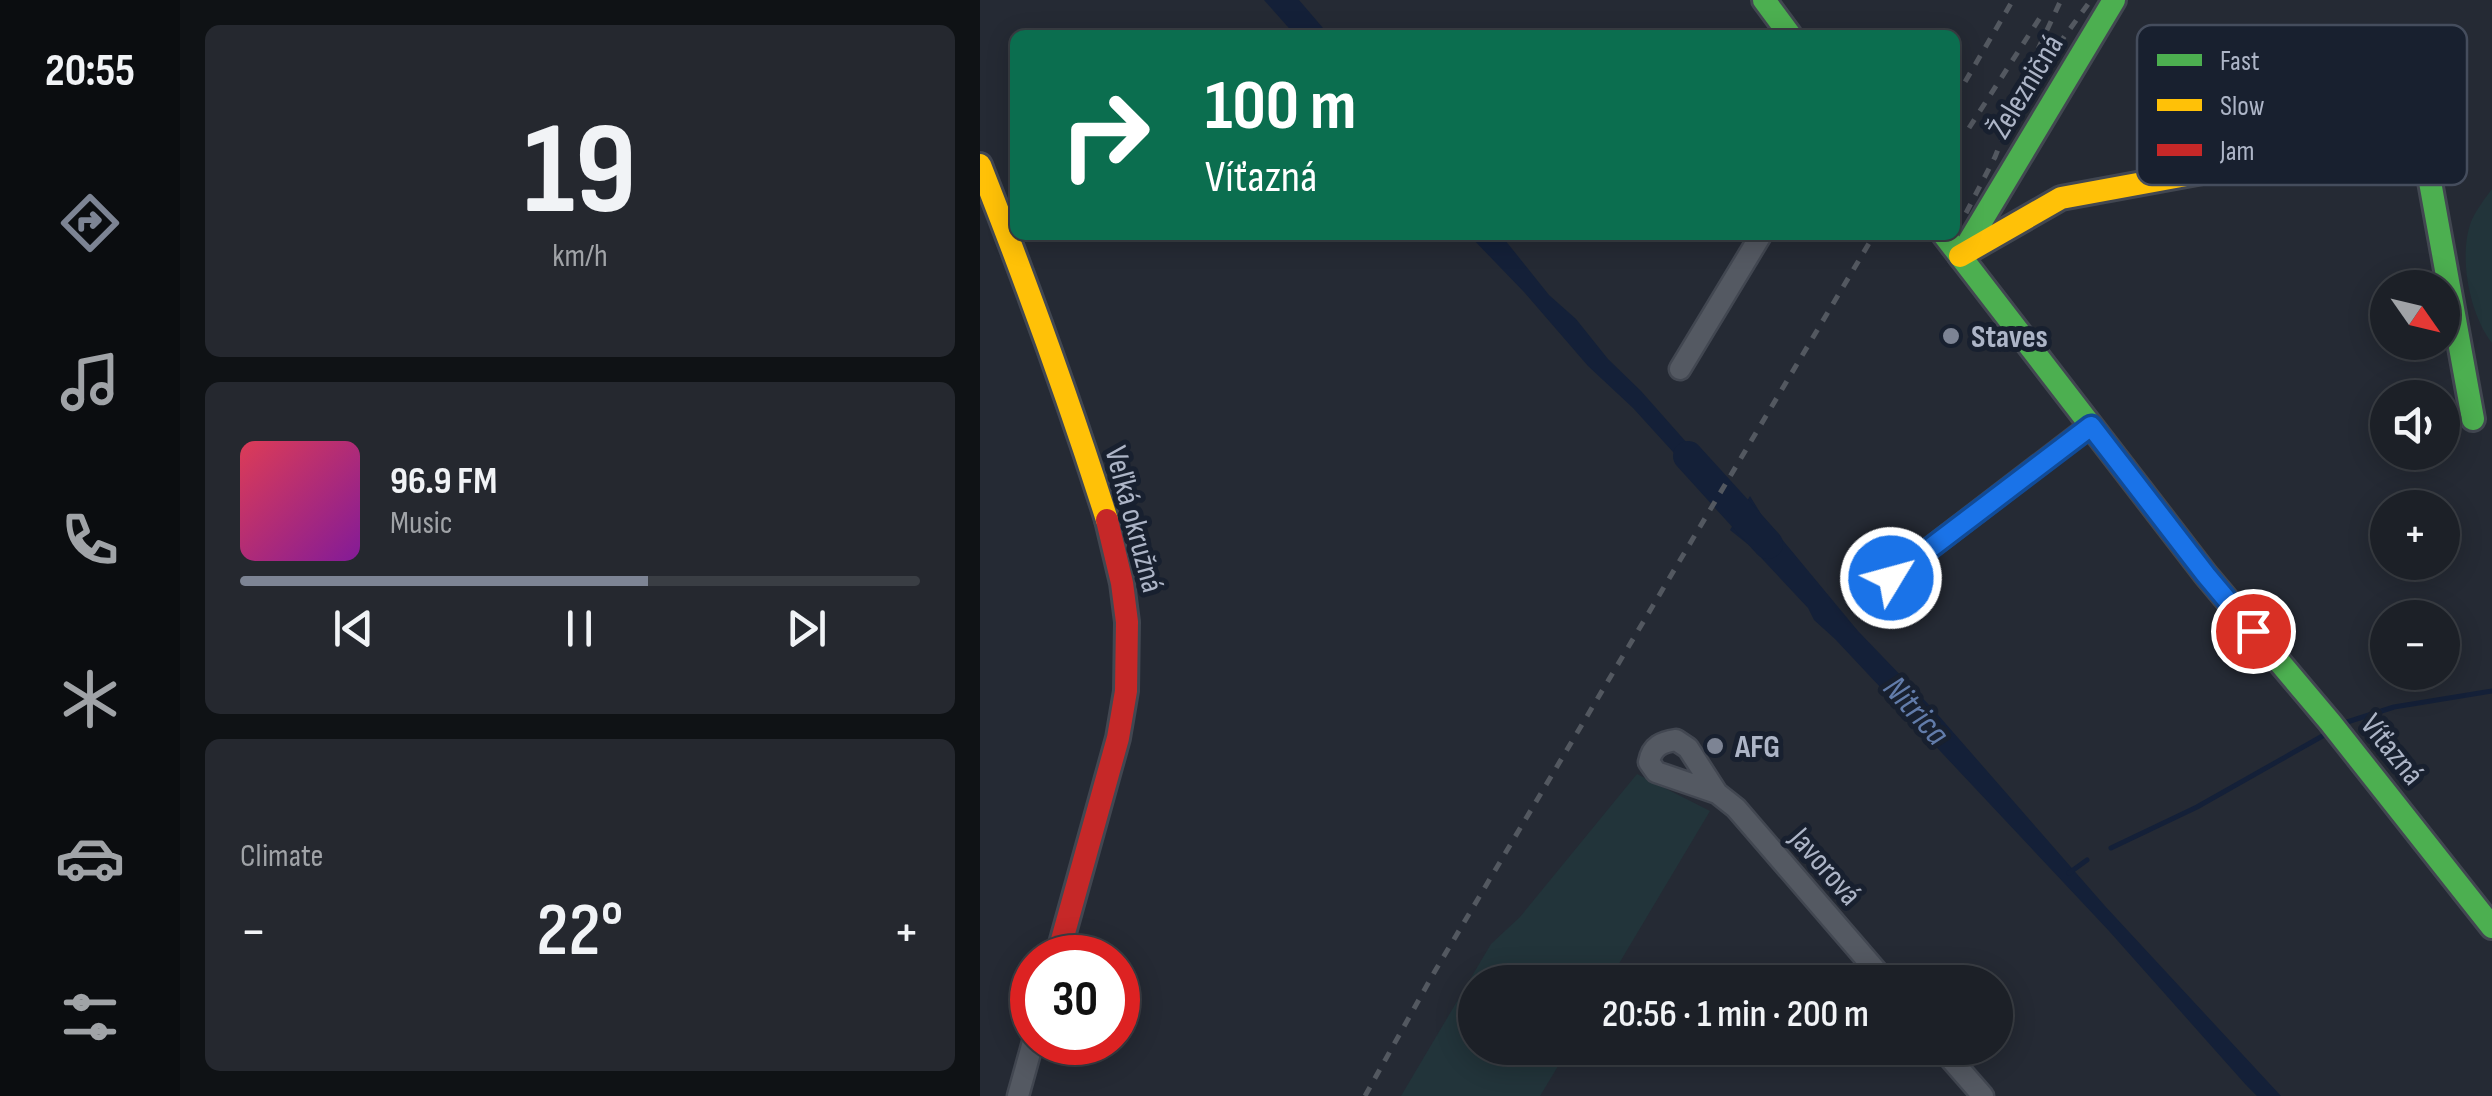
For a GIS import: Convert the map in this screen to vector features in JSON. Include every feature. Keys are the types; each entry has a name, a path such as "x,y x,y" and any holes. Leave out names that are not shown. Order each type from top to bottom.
{"street":[{"path":"1764,0 1786,30"},
{"name":"Železničná","path":"1960,256 2114,0"},
{"name":"Veľká okružná","path":"980,166 1084,447 1110,531 1128,622 1126,691 1118,738 1063,935"},
{"path":"1960,256 2060,198 2137,184"},
{"path":"2431,185 2473,419"},
{"path":"1680,369 1758,240"},
{"name":"Víťazná","path":"1948,240 2206,575 2492,926"},
{"path":"1891,578 2091,426"},
{"name":"Javorová","path":"1717,793 1736,808 1871,965"},
{"path":"1018,1096 1027,1065"},
{"path":"1957,1065 1983,1096"}],"shaded area":[{"path":"2492,189 2492,343 2472,302 2466,252 2471,222"},
{"path":"1637,774 1710,811 1618,965 1479,965 1491,944 1520,917"},
{"path":"1458,1000 1458,1065 1559,1065 1540,1096 1401,1096"}],"water":[{"path":"1264,0 1299,0 1325,30 1291,30"},
{"path":"1474,240 1505,240 1549,295 1576,319 1608,359 1720,475 1708,493 1633,408 1588,366"},
{"path":"1750,496 1858,631 2281,1096 2257,1096 2246,1085 2109,931 1814,620 1808,608 1750,546 1730,530"}],"waterway":[{"name":"Nitrica","path":"1688,456 1768,544"},
{"path":"2344,723 2394,707 2492,691"},
{"path":"2111,848 2197,807 2326,734"},
{"path":"2069,873 2087,860"}],"railway":[{"path":"1960,90 2013,0"},
{"path":"1966,213 1995,157 2061,0"},
{"path":"2035,77 2091,0"},
{"path":"1969,128 2043,13"},
{"path":"1365,1096 1435,971 1871,240"}],"traffic: fast":[{"path":"1764,0 1786,30"},
{"path":"1961,255 2114,0"},
{"path":"2431,185 2473,419"},
{"path":"1948,240 2206,575 2330,722 2492,927"}],"traffic: slow":[{"path":"980,165 1078,430 1107,520"},
{"path":"1960,256 2061,198 2137,184"}],"traffic: jam":[{"path":"1063,935 1118,738 1126,691 1127,622 1107,520"}],"place":[{"name":"Staves","path":"1951,336"},
{"name":"AFG","path":"1715,746"}],"route":[{"path":"1891,578 2091,426 2253,631"}]}
